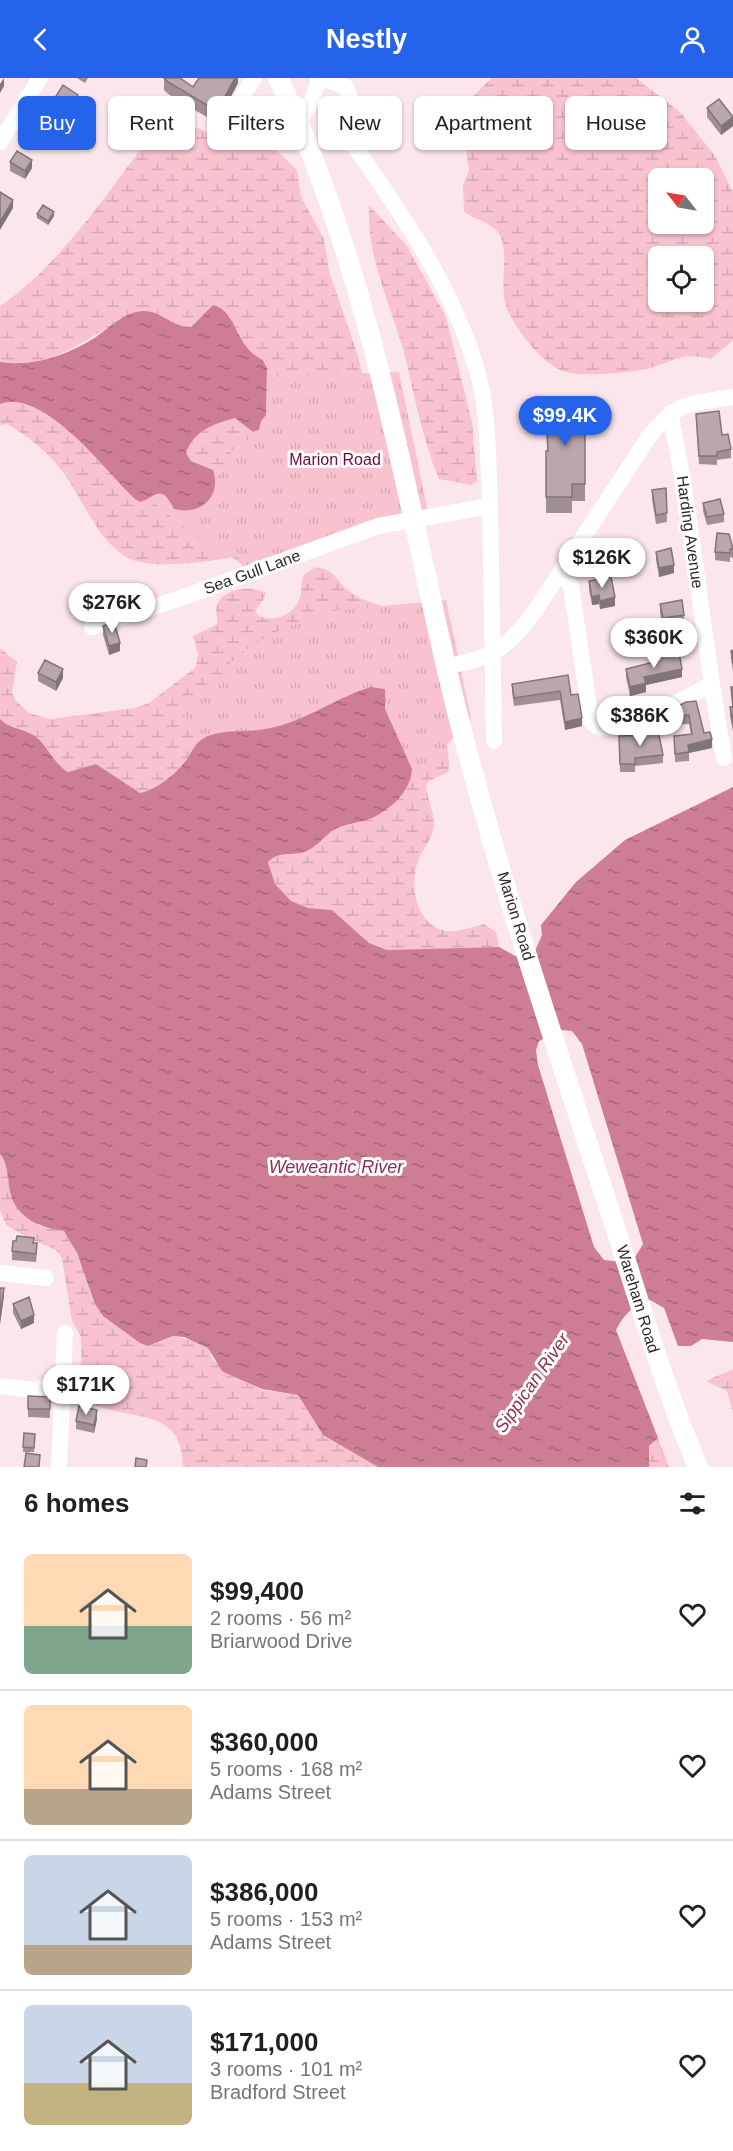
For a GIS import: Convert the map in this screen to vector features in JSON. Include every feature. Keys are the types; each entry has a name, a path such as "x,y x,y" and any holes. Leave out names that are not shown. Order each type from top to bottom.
{"main road":[{"name":"Marion Road","path":"278,78 286,96"},
{"name":"Marion Road","path":"306,147 340,237 359,299 446,666 483,807 523,941 584,1130"},
{"name":"Wareham Road","path":"584,1130 666,1386 698,1467"}],"street":[{"path":"0,142 40,78"},
{"path":"243,96 254,78"},
{"path":"306,112 320,78 346,87 352,107 347,129 351,141 417,241 455,308 478,376 486,421 490,506 494,741"},
{"path":"446,666 472,663 491,655 518,634 561,573 648,438 670,412 683,405 733,397"},
{"name":"Harding Avenue","path":"670,412 688,505 711,685 724,758"},
{"name":"Sea Gull Lane","path":"92,627 182,598 378,526 412,518 490,506"},
{"path":"561,573 571,586 591,721 596,727 604,730 613,729 649,716 711,685"},
{"path":"0,1273 46,1278"},
{"path":"59,1467 65,1333"},
{"path":"0,1386 34,1390 62,1385"}],"green space":[{"path":"492,78 636,78 659,96 565,96 565,150 667,150 667,102 680,112 715,156 733,192 733,340 711,359 685,357 631,372 578,374 560,370 552,365 520,332 506,306 504,248 501,238 493,227 464,212 463,185 469,171 466,150 553,150 553,96 473,96"},
{"path":"195,127 207,132 207,150 277,150 297,170 301,197 324,239 329,271 358,356 369,403 253,574 232,557 194,563 164,564 138,562 128,558 107,541 62,471 50,457 7,424 0,425 0,404 17,402 36,408 74,436 135,499 213,470 191,461 186,453 194,439 205,430 235,418 244,424 261,420 266,415 267,368 264,360 251,355 228,315 213,305 191,327 182,328 161,315 135,319 111,326 71,349 46,359 17,363 0,362 0,306 45,268 66,246 140,150 195,150"},
{"path":"369,205 407,246 446,317 472,422 477,481 471,485 439,479 433,464 401,341 376,264 369,225"},
{"name":"Marion Road","path":"399,372 429,517 266,560 223,556 115,474 212,490 230,453 237,444 253,438 266,419 273,377"},
{"path":"316,567 332,573 344,587 362,599 406,612 441,718 449,759 448,772 429,781 426,785 434,825 432,835 418,860 415,874 414,885 418,906 429,923 448,931 484,924 496,932 499,947 387,950 369,943 332,910 308,908 291,901 275,884 268,862 272,859 280,855 307,851 337,828 372,818 200,741 167,780 139,793 96,764 68,772 58,764 35,736 8,725 0,719 0,648 17,662 12,693 16,701 29,713 50,719 135,708 149,703 196,667 198,654 193,636 217,624 217,605 225,595 238,589 265,592 265,597 256,610 257,615 264,618 284,616 299,601 304,575"},
{"path":"446,600 471,718 415,780 414,774 385,728 203,758 182,709 196,691 222,674 230,663 250,647 273,633 330,611"},
{"path":"0,1154 7,1167 11,1196 39,1226 64,1231 71,1240 91,1289 155,1344 173,1336 194,1341 208,1348 213,1360 230,1375 262,1390 298,1395 323,1435 378,1467 183,1467 180,1446 173,1432 162,1424 149,1418 101,1407 86,1400 82,1387 81,1337 72,1321 62,1258 56,1250 6,1225 0,1210"},
{"path":"733,1369 733,1413 727,1391 706,1381"},
{"path":"658,1438 669,1467 649,1467 649,1446"}],"water":[{"path":"213,305 221,308 227,314 241,339 254,354 263,360 267,368 266,415 259,429 253,432 235,418 212,426 194,439 186,453 191,461 213,470 215,479 212,496 201,507 193,510 174,509 166,496 162,494 140,502 92,453 55,420 36,408 18,402 0,404 0,362 25,363 62,354 96,337 118,320 137,312 150,312 179,325 191,327"},
{"name":"Weweantic River","path":"371,687 385,689 385,709 412,769 408,785 393,804 372,818 337,828 307,851 277,856 268,862 275,884 291,901 308,908 332,910 369,943 387,950 499,947 517,957 532,958 542,935 541,925 576,882 625,840 733,787 733,1342 702,1339 691,1346 678,1346 664,1308 650,1300 634,1307 622,1320 616,1330 658,1438 649,1446 649,1467 378,1467 323,1435 298,1395 262,1389 222,1371 208,1348 184,1337 173,1336 148,1346 140,1343 103,1316 95,1304 77,1253 64,1231 35,1223 21,1212 11,1196 7,1169 0,1154 0,719 8,725 35,736 58,764 68,772 96,764 140,793 160,784 178,770 197,744 208,736 259,730 289,723","holes":["561,1030 572,1031 582,1044 643,1244 634,1259 622,1262 604,1260 594,1247 538,1065 536,1050 539,1041"]}],"building":[{"path":"164,78 180,78 193,87 199,78 235,78 225,96 207,96 207,105"},
{"path":"63,85 78,95 77,96 56,96"},
{"path":"719,99 733,117 721,126 707,108"},
{"path":"17,151 32,160 25,171 10,162"},
{"path":"0,192 13,200 0,222"},
{"path":"43,205 54,212 48,221 37,214"},
{"path":"557,398 578,398 578,404 585,404 585,484 572,484 572,497 546,497 546,451 548,451 546,407 557,407"},
{"path":"719,411 722,435 728,434 731,449 717,452 717,456 699,456 696,414"},
{"path":"666,488 667,513 656,515 652,490"},
{"path":"720,499 724,514 707,517 703,503"},
{"path":"717,533 729,534 733,549 730,549 730,553 715,552"},
{"path":"671,548 674,565 659,568 656,552"},
{"path":"611,577 615,597 600,601 599,595 592,597 589,581"},
{"path":"682,600 684,615 663,618 660,604"},
{"path":"114,622 120,643 109,646 103,626"},
{"path":"625,626 626,629 631,628 633,638 619,640 616,628"},
{"path":"679,652 682,669 644,677 646,683 630,687 626,669 658,661 657,657"},
{"path":"45,660 63,669 56,682 38,673"},
{"path":"568,675 571,695 578,694 582,718 565,722 560,691 514,698 512,684"},
{"path":"696,701 704,733 710,732 712,739 688,745 689,752 675,754 674,736 692,734 689,715 672,717 672,709 686,702"},
{"path":"733,706 733,724 730,707"},
{"path":"658,730 663,755 635,758 635,764 620,764 619,736 646,735 646,731"},
{"path":"17,1236 34,1238 33,1243 37,1243 36,1254 12,1251 13,1241 16,1241"},
{"path":"0,1288 4,1288 0,1317"},
{"path":"29,1297 34,1315 21,1321 13,1304"},
{"path":"28,1396 50,1397 50,1409 28,1409"},
{"path":"79,1406 97,1410 94,1425 76,1421"},
{"path":"24,1433 35,1434 34,1448 23,1447"},
{"path":"26,1453 40,1455 39,1467 24,1467"},
{"path":"136,1458 147,1460 146,1467 135,1467"}],"water label":[{"name":"Sippican River","path":"532,1383"}]}
